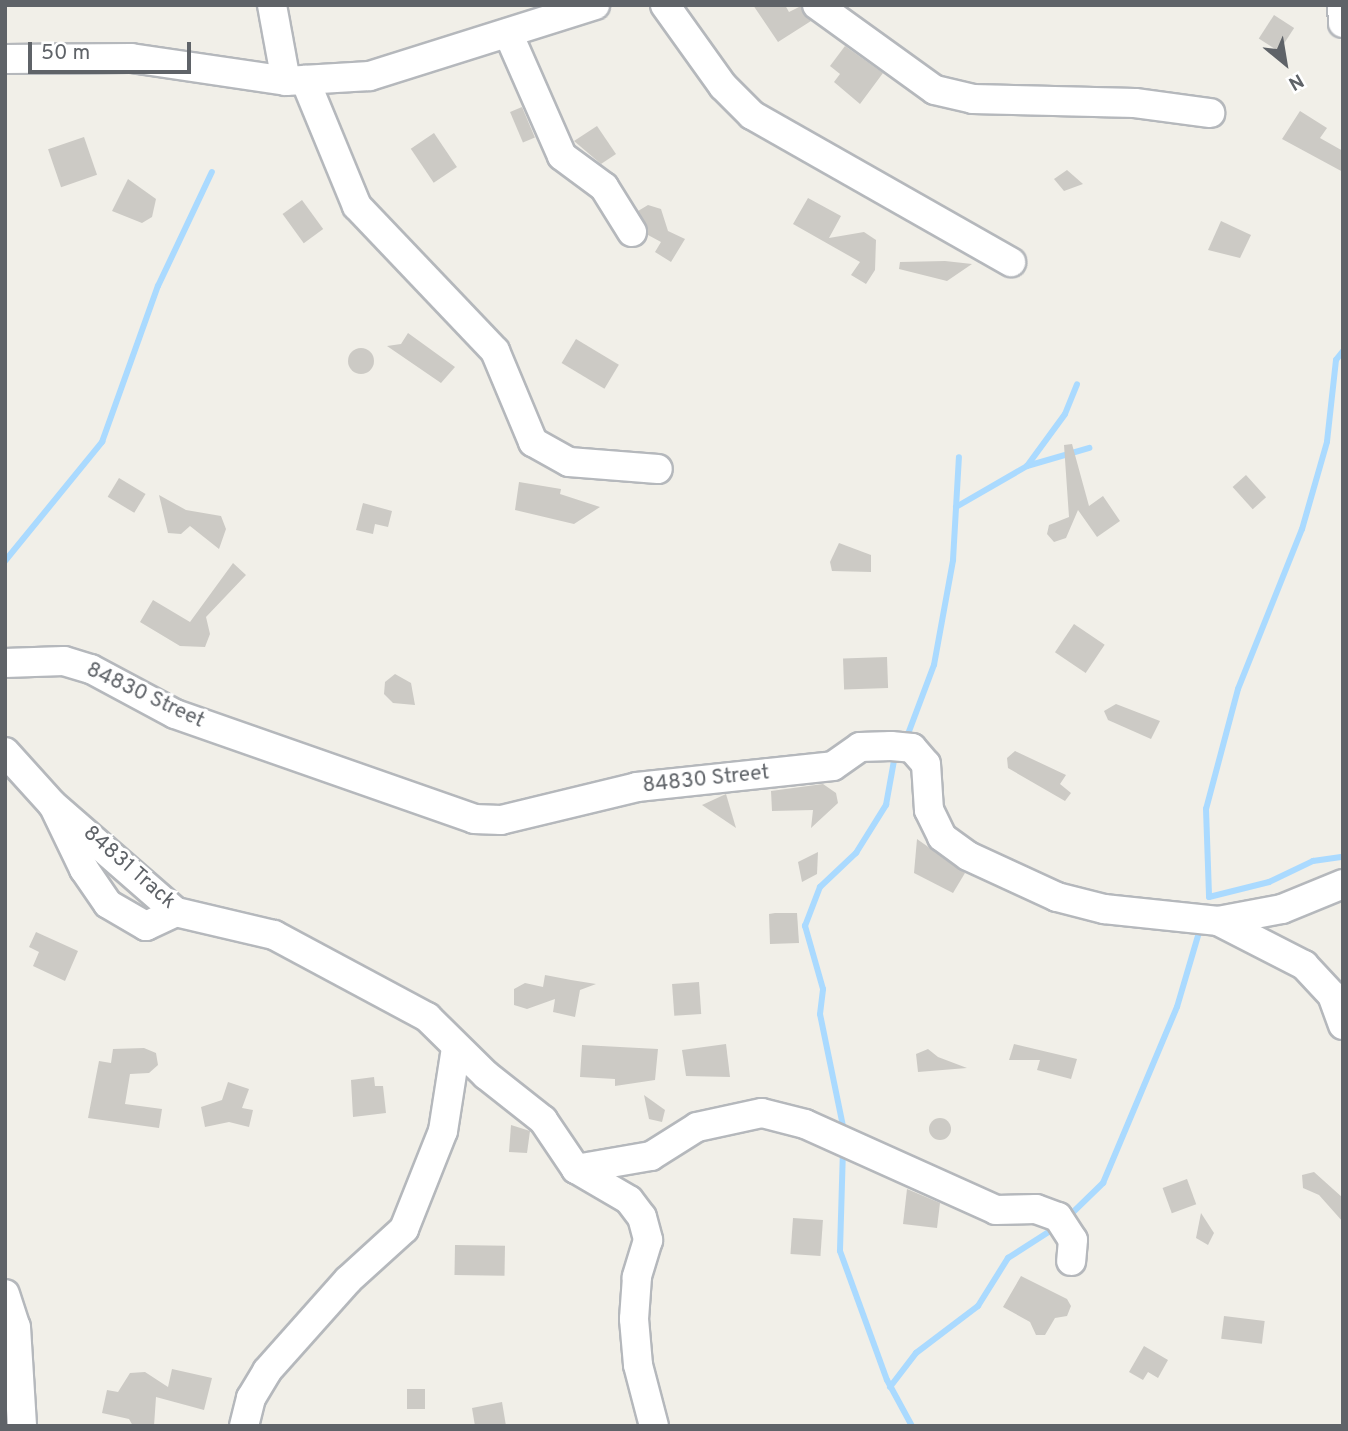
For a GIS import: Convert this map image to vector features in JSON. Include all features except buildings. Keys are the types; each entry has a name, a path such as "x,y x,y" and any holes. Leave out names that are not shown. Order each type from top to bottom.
{"street":[{"path":"272,5 296,81 357,206 495,351 533,442 569,462 658,469"},
{"path":"5,59 131,58 296,81 370,76 595,5"},
{"path":"665,5 723,86 752,115 1011,262"},
{"path":"817,5 935,90 973,99 1135,103 1210,113"},
{"path":"1342,5 1343,23"},
{"path":"508,33 562,156 604,187 632,232"},
{"name":"84830 Street","path":"5,663 64,661 91,669 175,714 474,819 501,820 637,787 833,766 860,747 912,748 926,764 929,810 942,837 968,856 1057,897 1104,909 1218,921 1282,909 1343,884"},
{"name":"84831 Track","path":"5,752 52,804 176,912 274,935 400,999 543,1120 576,1169"},
{"path":"52,804 84,869 108,904 146,926 176,912"},
{"path":"1218,921 1304,965 1332,995 1343,1025"},
{"path":"244,1426 251,1398 267,1371 348,1280 404,1229 443,1131 456,1048"},
{"path":"576,1169 652,1156 697,1127 762,1113 805,1124 996,1210 1036,1209 1058,1217 1073,1240 1071,1261"},
{"path":"576,1169 629,1200 642,1217 648,1240 637,1277 634,1319 638,1365 654,1426"},
{"path":"5,1294 16,1327 22,1426"}],"waterway":[{"path":"5,561 102,442 158,286 212,172"},
{"path":"1343,351 1336,360 1327,442 1302,529 1238,689 1206,809 1209,897 1269,882 1313,861 1343,857"},
{"path":"956,507 1027,466 1065,414 1077,384"},
{"path":"1027,466 1089,448"},
{"path":"908,734 934,665 953,560 959,457"},
{"path":"844,1131 820,1014 823,989 805,926 820,887 856,853 886,805 895,755"},
{"path":"1066,1219 1103,1183 1177,1007 1200,929"},
{"path":"843,1149 840,1251 887,1380 912,1426"},
{"path":"890,1387 916,1353 978,1306 1008,1258 1050,1231"}]}
